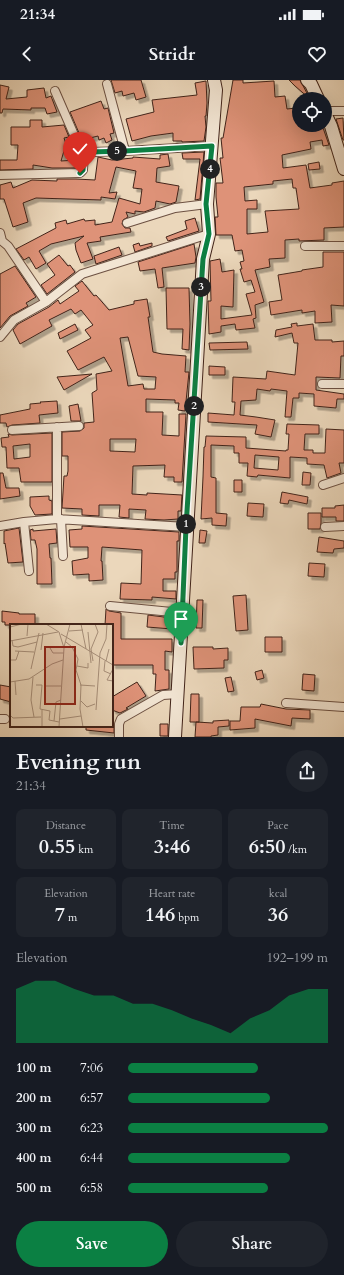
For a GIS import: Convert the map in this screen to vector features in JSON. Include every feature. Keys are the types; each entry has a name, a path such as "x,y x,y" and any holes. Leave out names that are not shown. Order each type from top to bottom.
{"main road":[{"path":"307,80 315,92"},
{"path":"175,737 178,694 176,670 182,612 203,259 209,234 206,204 217,83"},
{"path":"332,129 344,169"}],"street":[{"path":"107,84 125,151"},
{"path":"55,91 78,144 91,152 212,146"},
{"path":"332,112 344,111"},
{"path":"0,175 80,173 83,170 84,149"},
{"path":"127,223 175,208 206,204"},
{"path":"0,233 1,242 8,246 46,302"},
{"path":"0,337 14,320 46,302 82,274 209,234"},
{"path":"305,246 344,246"},
{"path":"322,384 344,384"},
{"path":"12,430 79,426"},
{"path":"57,427 59,519 63,556"},
{"path":"323,485 344,478"},
{"path":"0,526 59,519 186,527"},
{"path":"24,522 30,571"},
{"path":"325,527 344,526"},
{"path":"110,606 182,612"},
{"path":"119,737 119,721 121,719 163,695 178,694"},
{"path":"286,703 344,707"}],"building":[{"path":"111,80 141,80 146,97 136,100 134,93 123,96 122,91 115,93"},
{"path":"233,80 243,80 243,83 274,81 275,97 285,96 287,109 292,108 292,132 324,132 329,145 323,146 322,140 310,142 311,149 282,155 283,168 306,165 310,188 332,185 332,183 344,181 344,227 324,228 324,240 285,240 285,258 269,259 270,267 255,270 264,302 255,305 256,318 253,319 255,328 236,330 235,324 221,326 221,332 209,334 208,301 211,301 210,261 220,259 222,272 234,270 233,307 221,306 221,319 252,315 246,294 255,292 251,280 244,282 240,269 242,269 240,262 244,261 242,250 235,251 232,235 216,235 215,217 218,217 216,183 223,183 220,158 223,158 221,138 223,138","holes":["292,179 293,188 296,188 299,209 265,211 268,232 247,234 247,209 257,209 257,200 245,201 244,187 273,184 273,181"]},
{"path":"289,80 300,80 306,92 302,92"},
{"path":"206,81 207,103 204,141 173,141 173,133 151,136 132,141 126,119 154,112 152,100 197,95 195,83"},
{"path":"0,85 9,87 6,99 27,97 27,90 44,88 46,98 51,96 57,112 47,114 45,108 31,108 31,110 3,109 2,113 0,113"},
{"path":"101,101 104,109 108,108 114,133 110,134 112,140 106,143 104,138 99,140 98,136 82,140 70,112"},
{"path":"343,118 344,140 336,119"},
{"path":"30,120 42,120 42,127 64,125 69,137 64,138 66,144 61,161 76,160 76,168 52,168 33,165 33,169 0,170 0,160 17,160 18,145 11,145 11,127 30,127"},
{"path":"204,152 200,199 195,200 200,159 183,159 182,153"},
{"path":"168,154 170,166 157,168 156,182 179,186 176,202 170,204 156,201 155,208 144,212 135,211 135,214 126,212 128,217 123,220 122,224 125,228 130,228 131,232 100,237 101,241 87,243 93,259 81,263 75,243 84,236 51,244 39,251 46,263 36,269 29,257 24,260 16,249 56,228 55,223 66,220 67,224 84,219 85,221 95,220 95,225 112,222 119,198 140,204 142,189 133,188 136,171 116,167 109,193 117,192 115,199 101,197 101,200 36,198 23,203 28,222 13,227 4,199 0,199 0,185 11,182 13,188 32,180 95,180 98,157 112,160 133,157 160,159 160,155"},
{"path":"319,162 320,169 309,170 308,164"},
{"path":"195,218 199,231 168,241 166,237 187,229 185,221"},
{"path":"139,243 140,246 152,243 152,246 135,252 133,245"},
{"path":"194,244 196,257 195,263 162,268 164,287 158,288 155,269 140,271 138,262"},
{"path":"119,247 122,255 96,264 94,256"},
{"path":"323,252 344,252 344,306 331,305 332,322 315,323 315,311 302,313 302,310 271,315 269,302 282,300 278,275 323,267"},
{"path":"59,255 75,272 47,294 41,285 55,275 47,264"},
{"path":"15,266 36,297 26,303 28,306 10,316 0,328 0,274"},
{"path":"82,281 94,296 96,295 109,310 134,304 134,301 147,299 153,352 186,356 185,372 189,372 185,411 178,410 179,403 175,403 175,400 146,399 146,412 163,412 162,435 179,436 179,414 186,414 182,482 174,482 174,477 164,477 165,465 133,466 132,494 147,495 147,493 182,495 181,511 178,511 178,519 145,519 146,510 129,509 129,518 119,517 120,505 99,505 99,516 82,515 82,509 62,508 64,476 67,476 68,471 68,456 62,456 62,432 80,431 84,428 84,423 94,422 92,393 97,390 96,374 112,371 104,357 78,370 67,351 91,338 85,330 93,325 81,310 75,314 71,309 49,320 52,326 20,344 13,330 18,324 49,307 58,300 60,304 79,291 75,286","holes":["128,337 138,376 156,377 155,389 144,389 143,384 128,386 120,338","110,439 136,439 135,452 110,451"]},
{"path":"166,288 189,288 189,350 182,349 183,329 167,329"},
{"path":"297,323 297,326 313,324 315,340 332,340 332,342 344,341 344,356 341,356 340,378 316,377 316,390 344,394 344,399 337,399 336,408 314,406 314,394 299,393 299,398 293,398 291,417 285,417 287,391 257,389 256,400 241,401 240,415 275,420 271,437 255,434 257,425 208,422 208,413 234,415 235,402 232,402 233,377 266,379 267,371 295,375 298,343 294,343 292,333 275,337 276,330 292,327 291,324"},
{"path":"75,324 78,330 60,339 58,333"},
{"path":"247,342 248,349 210,350 209,343"},
{"path":"209,366 225,367 225,375 209,375"},
{"path":"92,374 64,390 57,377"},
{"path":"57,401 58,413 39,415 40,423 12,425 7,427 6,423 0,423 0,415 30,409 30,404"},
{"path":"78,404 81,421 71,421 69,406"},
{"path":"287,424 319,425 319,434 305,434 304,450 313,450 313,453 325,453 326,429 344,430 344,463 339,463 341,473 327,478 324,465 307,464 307,458 290,457 290,478 258,475 257,477 247,476 248,463 239,463 239,453 234,453 234,446 211,445 211,477 216,478 216,513 227,514 226,526 212,525 212,518 201,519 204,447 206,436 246,437 246,448 286,451 288,450 289,434 286,434","holes":["255,455 279,457 278,470 254,468"]},
{"path":"52,433 52,482 21,482 19,468 7,468 6,447 2,447 1,438 9,437 8,434","holes":["30,444 30,457 14,459 13,446"]},
{"path":"303,472 311,473 310,485 302,485"},
{"path":"0,473 3,473 6,488 19,488 20,496 0,499"},
{"path":"234,480 242,480 242,492 234,492"},
{"path":"282,492 308,497 307,504 289,500 288,504 280,503"},
{"path":"49,496 49,500 52,501 52,514 35,515 30,506 30,497"},
{"path":"248,503 264,504 263,517 247,516"},
{"path":"344,505 344,521 336,521 336,517 322,517 322,508 335,508 335,506"},
{"path":"308,513 321,513 320,529 308,529"},
{"path":"82,526 179,532 179,541 177,541 177,572 175,572 175,579 163,579 163,591 176,591 176,599 152,597 152,600 120,599 121,583 141,584 142,550 102,547 101,561 103,580 89,581 89,574 73,575 72,561 88,558 88,547 70,547 69,530 82,529"},
{"path":"19,528 23,562 8,563 5,543 4,544 4,531"},
{"path":"33,529 33,531 56,529 57,543 49,544 52,584 37,584 37,549 35,540 31,540 30,530"},
{"path":"200,530 207,531 205,543 199,543"},
{"path":"319,537 344,541 344,548 334,549 333,553 317,552"},
{"path":"309,563 325,564 324,577 308,576"},
{"path":"246,595 248,630 236,631 233,596"},
{"path":"197,600 203,600 202,628 196,628"},
{"path":"106,609 121,613 121,639 172,639 172,652 165,651 165,670 169,670 169,689 155,691 156,674 153,674 153,665 113,665 113,624 105,624"},
{"path":"2,611 19,614 35,614 35,624 5,625 5,622 2,622"},
{"path":"148,615 172,618 172,629 147,627"},
{"path":"265,637 282,637 282,652 265,652"},
{"path":"193,647 213,647 213,649 228,648 228,660 224,660 224,668 194,669"},
{"path":"262,670 264,678 257,680 255,672"},
{"path":"303,674 315,675 314,691 302,690"},
{"path":"231,677 234,691 228,692 225,678"},
{"path":"137,682 146,696 120,713 113,710 113,696"},
{"path":"0,685 10,687 10,702 0,699"},
{"path":"191,694 199,694 199,722 190,722"},
{"path":"261,704 286,709 310,710 310,719 292,718 291,726 255,719 255,728 230,730 230,721 240,721 241,707 260,707"},
{"path":"229,720 229,726 218,727 218,735 211,737 195,737 196,722 213,723 213,721"},
{"path":"160,724 168,724 168,736 160,736"},
{"path":"114,726 114,733 86,730 86,727"}],"route":[{"path":"80,173 83,170 84,149 91,152 212,146 206,204 209,234 203,259 186,527 181,643"}]}
